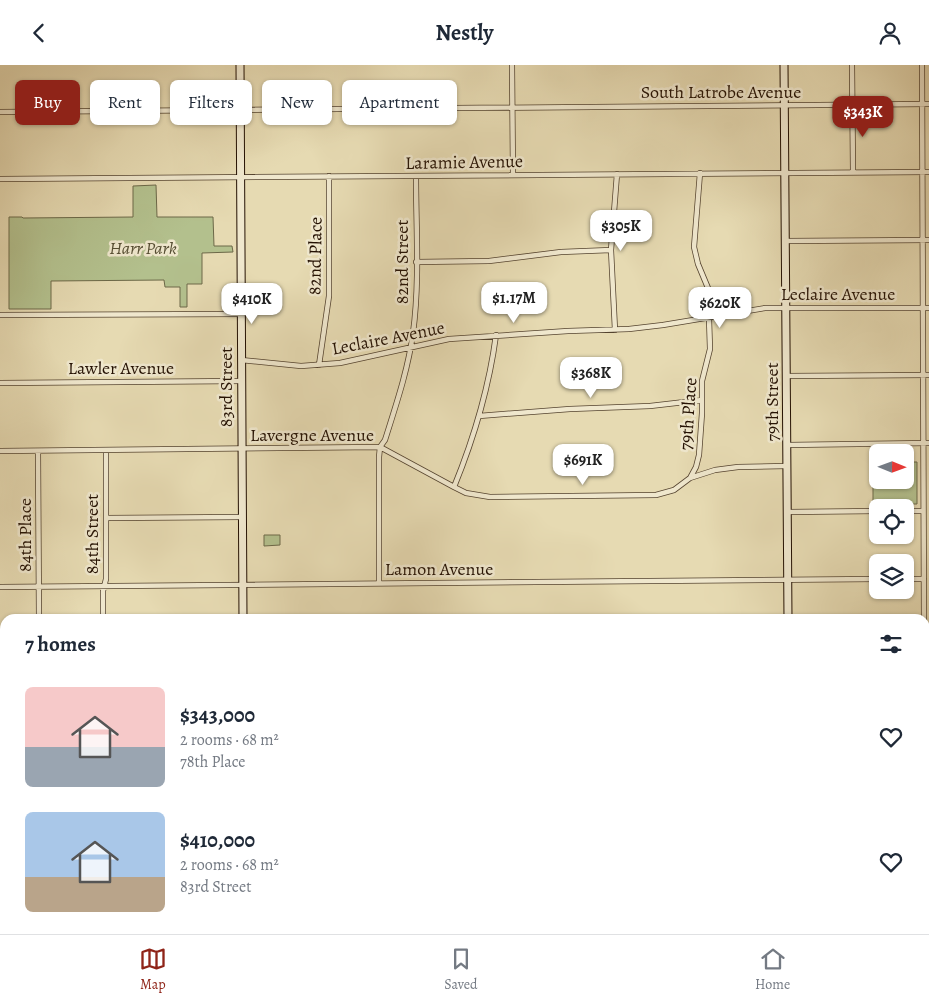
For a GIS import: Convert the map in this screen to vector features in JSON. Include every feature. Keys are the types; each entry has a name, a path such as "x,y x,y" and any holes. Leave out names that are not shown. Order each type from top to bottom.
{"main road":[{"name":"83rd Street","path":"240,65 240,80"},
{"name":"79th Street","path":"784,65 788,614"},
{"name":"83rd Street","path":"240,125 243,614"}],"street":[{"path":"512,65 513,175"},
{"path":"852,65 854,173"},
{"path":"922,65 922,240 926,375 926,443 923,450 924,614"},
{"name":"South Latrobe Avenue","path":"252,110 929,104"},
{"name":"South Latrobe Avenue","path":"0,112 170,111"},
{"name":"Laramie Avenue","path":"0,179 929,172"},
{"name":"79th Place","path":"690,478 696,467 699,455 703,377 710,349 708,288 694,247 700,173"},
{"path":"615,329 612,251 617,174"},
{"name":"82nd Street","path":"379,583 378,457 380,447 385,440 396,408 411,347 416,299 416,176"},
{"name":"82nd Place","path":"319,365 329,296 329,177"},
{"path":"786,241 929,240"},
{"path":"416,262 489,261 561,252 612,251"},
{"name":"Leclaire Avenue","path":"241,360 301,366 340,363 449,339 663,325 765,308 929,308"},
{"path":"0,315 241,313"},
{"path":"454,487 466,459 479,416 492,367 496,335"},
{"path":"786,376 926,375"},
{"name":"Lawler Avenue","path":"0,383 241,381"},
{"path":"479,416 570,409 650,407 702,400"},
{"path":"787,445 926,443"},
{"name":"Lavergne Avenue","path":"0,451 380,447 466,493 490,497 656,495 674,490 690,478 727,468 787,466"},
{"name":"84th Street","path":"104,614 106,450"},
{"name":"84th Place","path":"38,451 39,614"},
{"path":"788,512 869,511"},
{"path":"914,511 923,511"},
{"path":"106,518 242,517"},
{"name":"Lamon Avenue","path":"0,587 869,579"},
{"path":"914,579 924,579"}],"green space":[{"name":"Harr Park","path":"156,185 157,217 213,217 214,246 232,246 233,252 202,253 202,284 187,284 187,307 180,307 180,287 165,287 164,280 51,281 51,309 9,309 9,217 133,217 133,186"},
{"path":"914,462 917,462 917,504 914,504 914,499 873,499 873,489 914,489"},
{"path":"264,535 280,535 280,545 264,546"}]}
